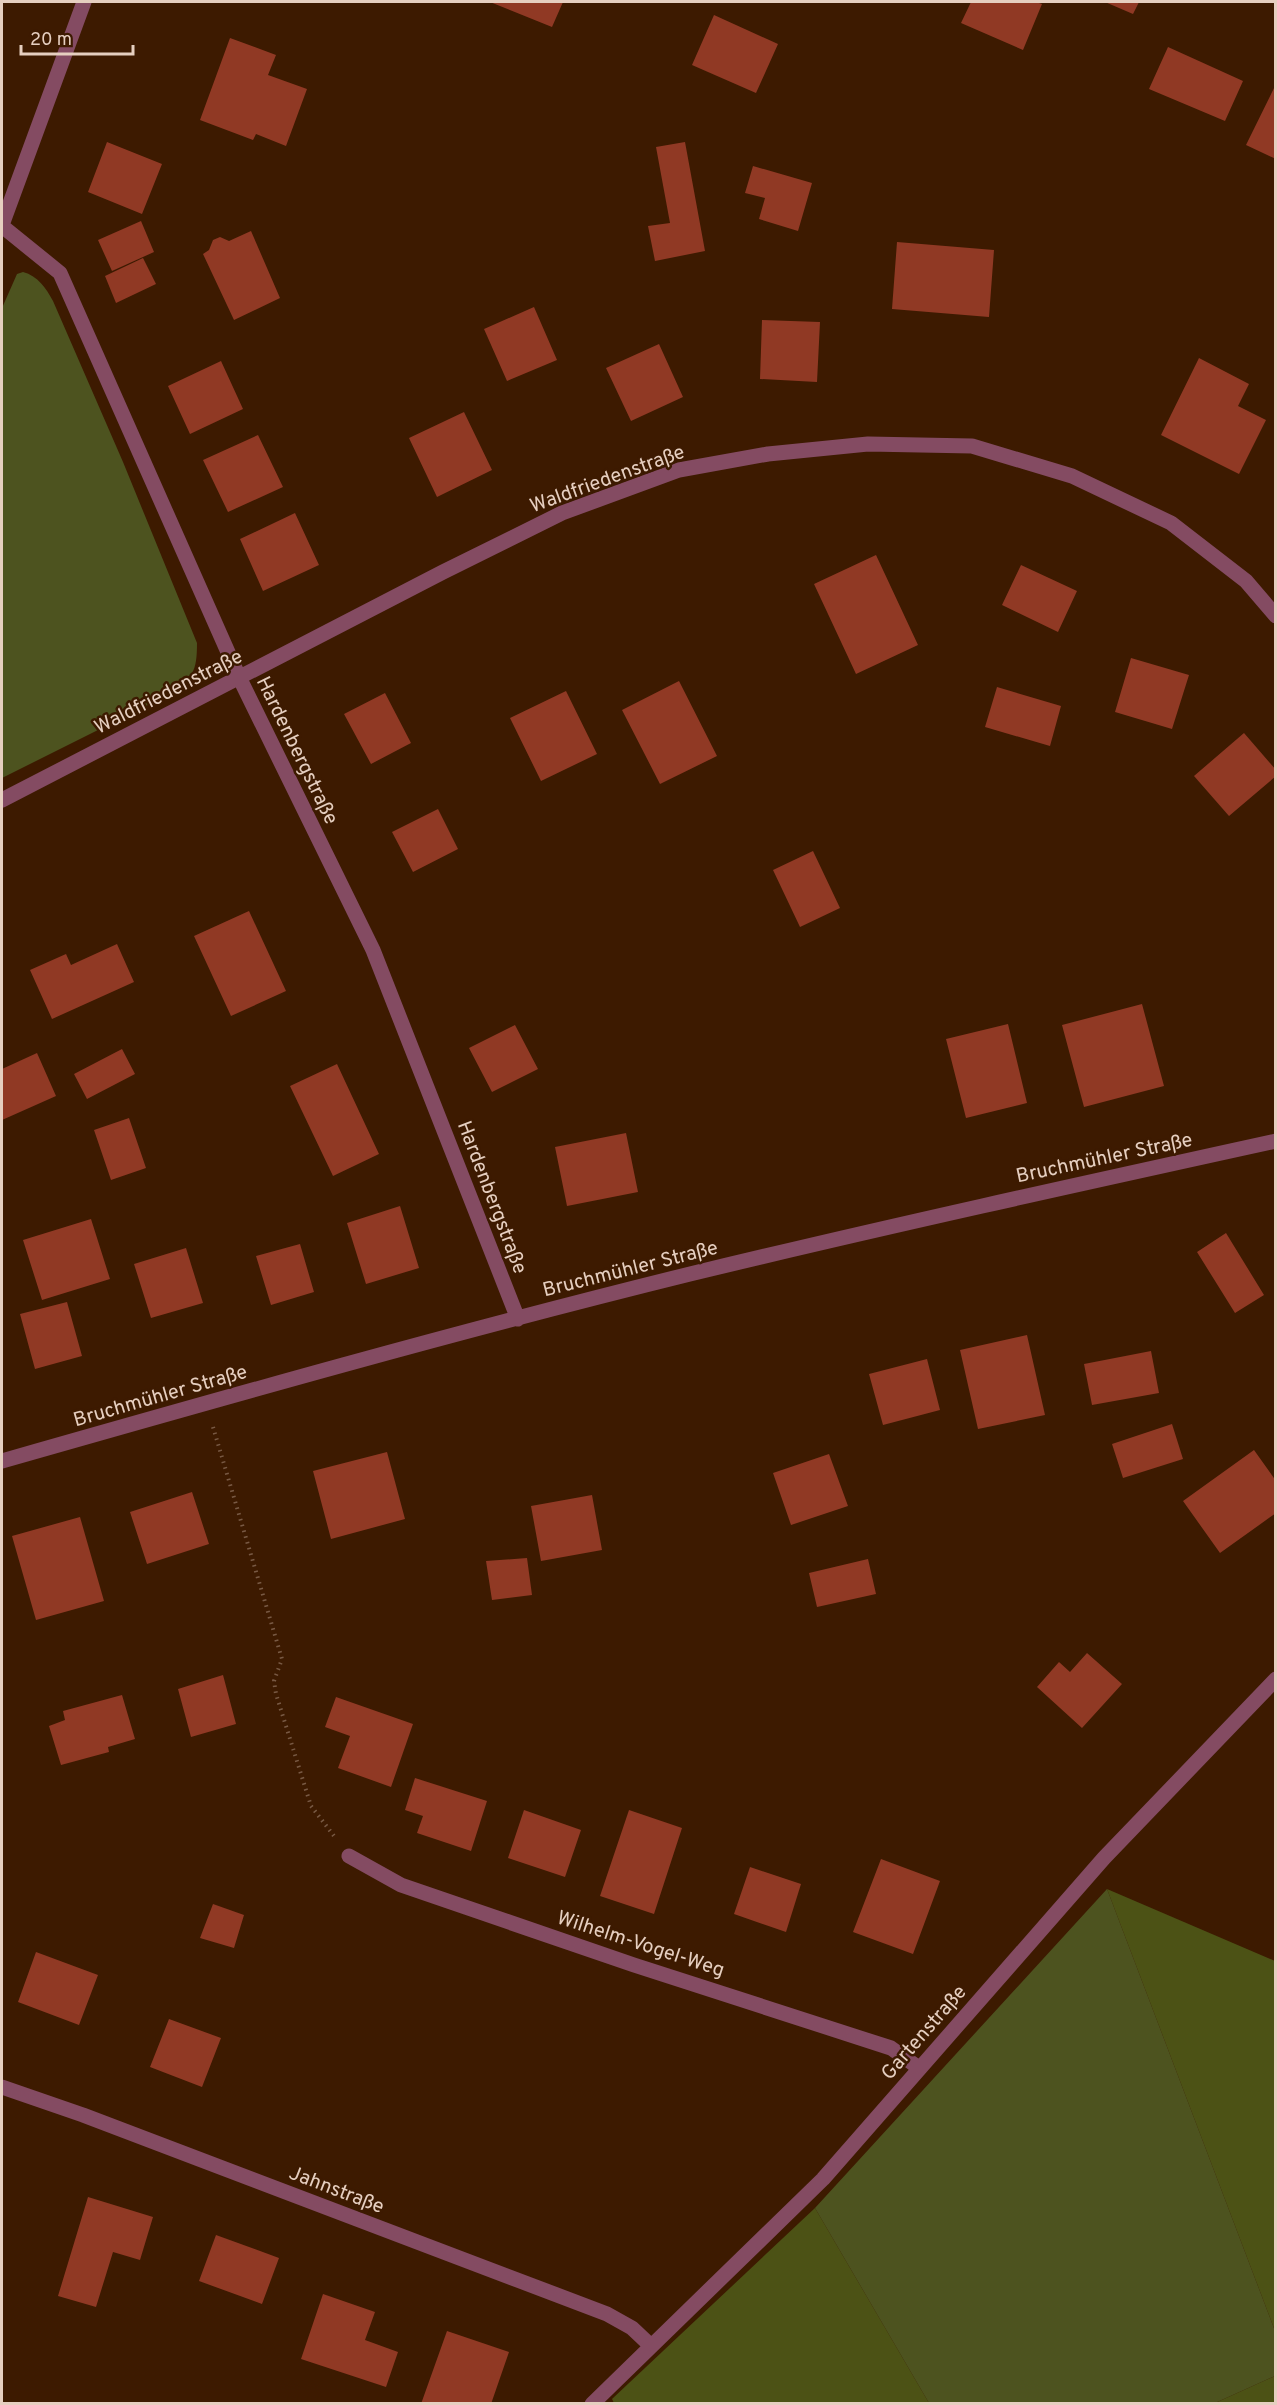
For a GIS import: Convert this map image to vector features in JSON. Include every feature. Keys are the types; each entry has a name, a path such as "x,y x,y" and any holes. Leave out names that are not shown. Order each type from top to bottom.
{"street":[{"path":"2,226 84,2"},
{"name":"Hardenbergstraße","path":"2,226 60,273 239,677 373,950 518,1319"},
{"name":"Waldfriedenstraße","path":"2,800 562,513 679,470 768,454 868,444 972,446 1072,476 1171,523 1245,581 1275,616"},
{"name":"Bruchmühler Straße","path":"2,1461 518,1319 872,1230 1275,1141"},
{"name":"Gartenstraße","path":"592,2403 822,2179 1104,1858 1275,1679"},
{"name":"Wilhelm-Vogel-Weg","path":"349,1856 401,1885 634,1965 891,2048 919,2068"},
{"name":"Jahnstraße","path":"2,2087 94,2119 607,2314 632,2328 650,2345"}],"path":[{"path":"206,1403 282,1659 274,1681 279,1706 311,1806 349,1856"}],"green space":[{"path":"23,272 33,276 41,283 53,301 123,462 197,643 197,653 195,667 189,678 170,694 2,778 2,308 17,274"},
{"path":"1107,1889 1275,1961 1275,2331"},
{"path":"1107,1889 1275,2331 1275,2376 1215,2403 929,2403 815,2208"},
{"path":"815,2208 929,2403 614,2403 612,2399"},
{"path":"1275,2376 1275,2403 1215,2403"}],"building":[{"path":"490,2 563,2 552,27"},
{"path":"971,2 1036,2 1042,4 1023,50 961,23"},
{"path":"1105,2 1139,2 1133,14"},
{"path":"714,15 778,44 756,93 692,65"},
{"path":"230,38 276,55 268,75 307,89 286,146 256,134 253,140 200,120"},
{"path":"1168,47 1243,81 1225,121 1149,89"},
{"path":"1276,84 1276,159 1246,145"},
{"path":"107,142 162,164 142,214 88,192"},
{"path":"685,142 705,251 655,261 648,226 670,223 656,147"},
{"path":"753,166 812,183 798,231 759,219 765,198 745,193"},
{"path":"141,221 154,252 112,271 98,240"},
{"path":"251,231 280,298 234,320 203,254 209,250 213,240 220,237 229,241"},
{"path":"897,242 994,250 989,317 892,309"},
{"path":"143,258 156,284 116,303 105,276"},
{"path":"534,307 557,360 507,381 484,329"},
{"path":"762,320 820,322 817,382 760,379"},
{"path":"659,344 683,397 631,421 606,368"},
{"path":"1199,358 1249,384 1238,406 1266,420 1239,474 1161,435"},
{"path":"221,361 243,409 190,434 168,386"},
{"path":"464,412 492,470 437,497 409,438"},
{"path":"258,435 283,487 228,512 203,460"},
{"path":"295,513 319,565 263,591 240,539"},
{"path":"876,555 918,645 856,674 814,584"},
{"path":"1021,565 1077,591 1058,632 1002,605"},
{"path":"1131,658 1189,675 1172,729 1115,712"},
{"path":"679,681 717,756 660,784 622,710"},
{"path":"997,687 1061,706 1050,746 985,727"},
{"path":"566,691 597,754 541,781 510,718"},
{"path":"385,693 411,743 371,764 344,714"},
{"path":"1244,733 1276,770 1276,776 1229,816 1194,776"},
{"path":"438,809 458,849 413,872 392,832"},
{"path":"813,851 840,908 800,927 773,870"},
{"path":"249,911 286,991 231,1016 194,936"},
{"path":"117,944 134,982 52,1019 30,970 66,954 71,965"},
{"path":"1142,1004 1164,1086 1084,1107 1062,1025"},
{"path":"1008,1024 1027,1103 966,1118 946,1039"},
{"path":"515,1025 538,1069 492,1092 469,1048"},
{"path":"122,1049 135,1074 87,1099 74,1074"},
{"path":"37,1053 56,1096 2,1120 2,1069"},
{"path":"337,1064 379,1154 333,1176 290,1086"},
{"path":"129,1118 146,1168 111,1180 94,1130"},
{"path":"626,1133 638,1192 567,1206 555,1147"},
{"path":"400,1206 419,1268 366,1284 347,1223"},
{"path":"91,1219 110,1279 42,1300 23,1240"},
{"path":"1226,1233 1264,1295 1235,1313 1197,1252"},
{"path":"300,1244 314,1292 271,1305 256,1256"},
{"path":"186,1248 203,1303 151,1318 134,1264"},
{"path":"67,1302 82,1356 35,1369 20,1314"},
{"path":"1027,1335 1045,1415 978,1429 960,1350"},
{"path":"1151,1351 1159,1393 1092,1405 1084,1364"},
{"path":"927,1359 940,1410 883,1425 869,1374"},
{"path":"1172,1424 1183,1459 1123,1478 1112,1444"},
{"path":"1254,1450 1276,1481 1276,1513 1220,1553 1183,1501"},
{"path":"387,1452 405,1519 331,1539 313,1471"},
{"path":"829,1454 848,1506 791,1525 773,1473"},
{"path":"192,1492 209,1544 147,1564 130,1512"},
{"path":"592,1495 602,1550 541,1561 531,1506"},
{"path":"80,1517 104,1601 36,1620 12,1536"},
{"path":"527,1558 532,1595 492,1600 486,1561"},
{"path":"868,1559 876,1594 817,1607 809,1573"},
{"path":"1087,1653 1122,1684 1082,1728 1037,1687 1059,1662 1070,1672"},
{"path":"223,1675 236,1724 191,1737 178,1689"},
{"path":"122,1695 135,1739 108,1747 109,1752 61,1765 49,1726 65,1720 63,1711"},
{"path":"336,1697 413,1724 391,1787 338,1768 350,1736 325,1727"},
{"path":"415,1778 487,1801 471,1851 417,1833 423,1816 405,1810"},
{"path":"524,1810 581,1830 565,1877 508,1858"},
{"path":"629,1810 682,1828 654,1914 600,1896"},
{"path":"881,1859 940,1881 913,1954 853,1932"},
{"path":"750,1867 801,1884 786,1932 734,1914"},
{"path":"213,1904 244,1915 234,1948 200,1938"},
{"path":"36,1952 98,1975 79,2025 18,2002"},
{"path":"169,2019 221,2038 202,2087 150,2067"},
{"path":"88,2197 153,2217 140,2260 113,2252 96,2307 58,2296"},
{"path":"216,2235 279,2258 262,2304 199,2281"},
{"path":"323,2294 375,2312 365,2340 398,2352 386,2387 301,2359"},
{"path":"447,2331 509,2352 491,2404 421,2404"}]}
